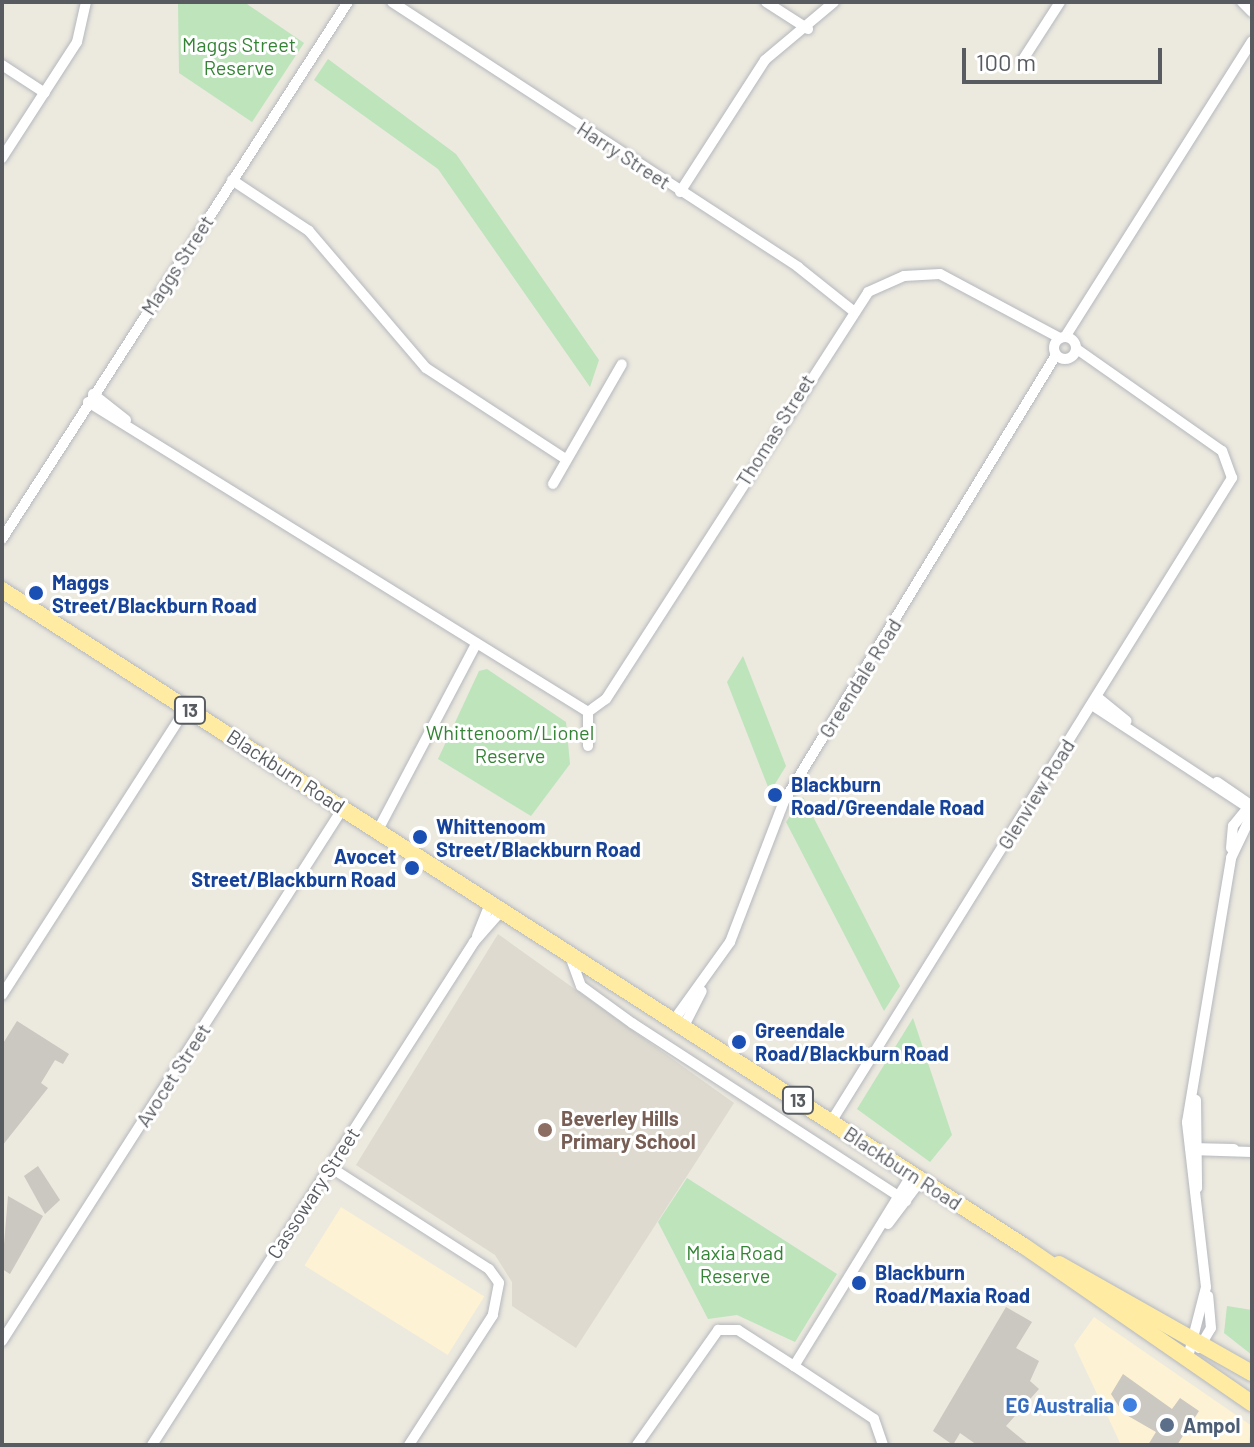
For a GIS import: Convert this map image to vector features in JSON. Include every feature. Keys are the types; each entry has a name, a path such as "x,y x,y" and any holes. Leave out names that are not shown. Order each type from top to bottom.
{"main road":[{"name":"Blackburn Road","path":"2,590 570,952 1035,1254 1252,1403"},
{"name":"Blackburn Road","path":"1035,1254 1199,1341 1252,1373"}],"street":[{"path":"2,158 77,42 86,2"},
{"name":"Maggs Street","path":"2,539 4,530 348,2"},
{"path":"766,2 808,29"},
{"path":"680,192 765,60 808,29 834,2"},
{"path":"1022,61 1060,2"},
{"name":"Harry Street","path":"392,3 680,192 852,310"},
{"name":"Greendale Road","path":"679,1023 730,942 784,801 1061,349 1090,308 1239,69 1252,41"},
{"name":"Greendale Road","path":"1239,69 1252,54"},
{"path":"2,65 45,93"},
{"path":"232,180 314,236 426,368 564,458"},
{"name":"Thomas Street","path":"588,712 606,699 852,310 880,285 928,273 962,281 1026,322 1061,349 1099,370 1232,465"},
{"name":"Greendale Road","path":"1076,347 1090,308"},
{"path":"1061,349 1076,347"},
{"name":"Thomas Street","path":"1061,349 1076,347 1099,370"},
{"path":"553,484 564,458 622,364"},
{"path":"91,398 588,712 588,746"},
{"name":"Glenview Road","path":"831,1122 1231,483 1232,465"},
{"path":"378,830 476,644"},
{"path":"1094,701 1251,808 1231,858 1195,1087 1193,1149 1206,1287 1199,1341 1187,1361"},
{"path":"2,995 186,708"},
{"name":"Avocet Street","path":"2,1341 343,808"},
{"name":"Cassowary Street","path":"152,1445 497,906"},
{"name":"Blackburn Road","path":"570,952 581,986 902,1198"},
{"path":"1193,1149 1250,1152"},
{"path":"330,1167 489,1269 499,1283 493,1315 409,1445"},
{"path":"794,1366 916,1177"},
{"path":"637,1445 718,1330 738,1330 874,1419 883,1445"}],"shaded area":[{"name":"Beverley Hills Primary School","path":"498,934 734,1103 576,1348 512,1306 512,1282 495,1255 356,1165"},
{"path":"341,1207 484,1297 448,1355 304,1266"},
{"path":"1094,1317 1252,1426 1248,1445 1121,1445 1074,1345"}],"green space":[{"name":"Maggs Street Reserve","path":"178,2 244,2 304,43 252,122 179,73"},
{"path":"328,59 456,154 599,360 590,387 438,169 314,80"},
{"path":"743,656 786,766 770,792 727,682"},
{"name":"Whittenoom/Lionel Reserve","path":"487,669 566,722 570,764 531,816 438,759 479,671"},
{"path":"803,797 900,986 884,1011 786,822"},
{"path":"913,1018 952,1135 930,1162 857,1109"},
{"name":"Maxia Road Reserve","path":"687,1178 837,1274 795,1342 737,1315 708,1319 658,1222"},
{"path":"1227,1306 1252,1310 1252,1355 1224,1333"}],"building":[{"path":"17,1021 69,1054 63,1064 55,1060 41,1083 48,1088 2,1146 2,1045"},
{"path":"38,1166 60,1200 45,1214 24,1176"},
{"path":"8,1196 43,1216 10,1274 2,1269"},
{"path":"1006,1307 1032,1322 1016,1348 1039,1361 1030,1381 1039,1389 1006,1426 1029,1445 977,1445 960,1433 953,1445 933,1431"},
{"name":"Ampol","path":"1123,1374 1172,1409 1180,1398 1199,1411 1177,1445 1148,1445 1156,1432 1123,1413 1111,1394"}],"place":[{"name":"Maggs Street/Blackburn Road","path":"36,593"},
{"name":"Blackburn Road/Greendale Road","path":"775,795"},
{"name":"Whittenoom Street/Blackburn Road","path":"420,837"},
{"name":"Avocet Street/Blackburn Road","path":"412,868"},
{"name":"Greendale Road/Blackburn Road","path":"739,1042"},
{"name":"Beverley Hills Primary School","path":"545,1130"},
{"name":"Blackburn Road/Maxia Road","path":"859,1283"},
{"name":"EG Australia","path":"1130,1405"},
{"name":"Ampol","path":"1167,1425"}]}
